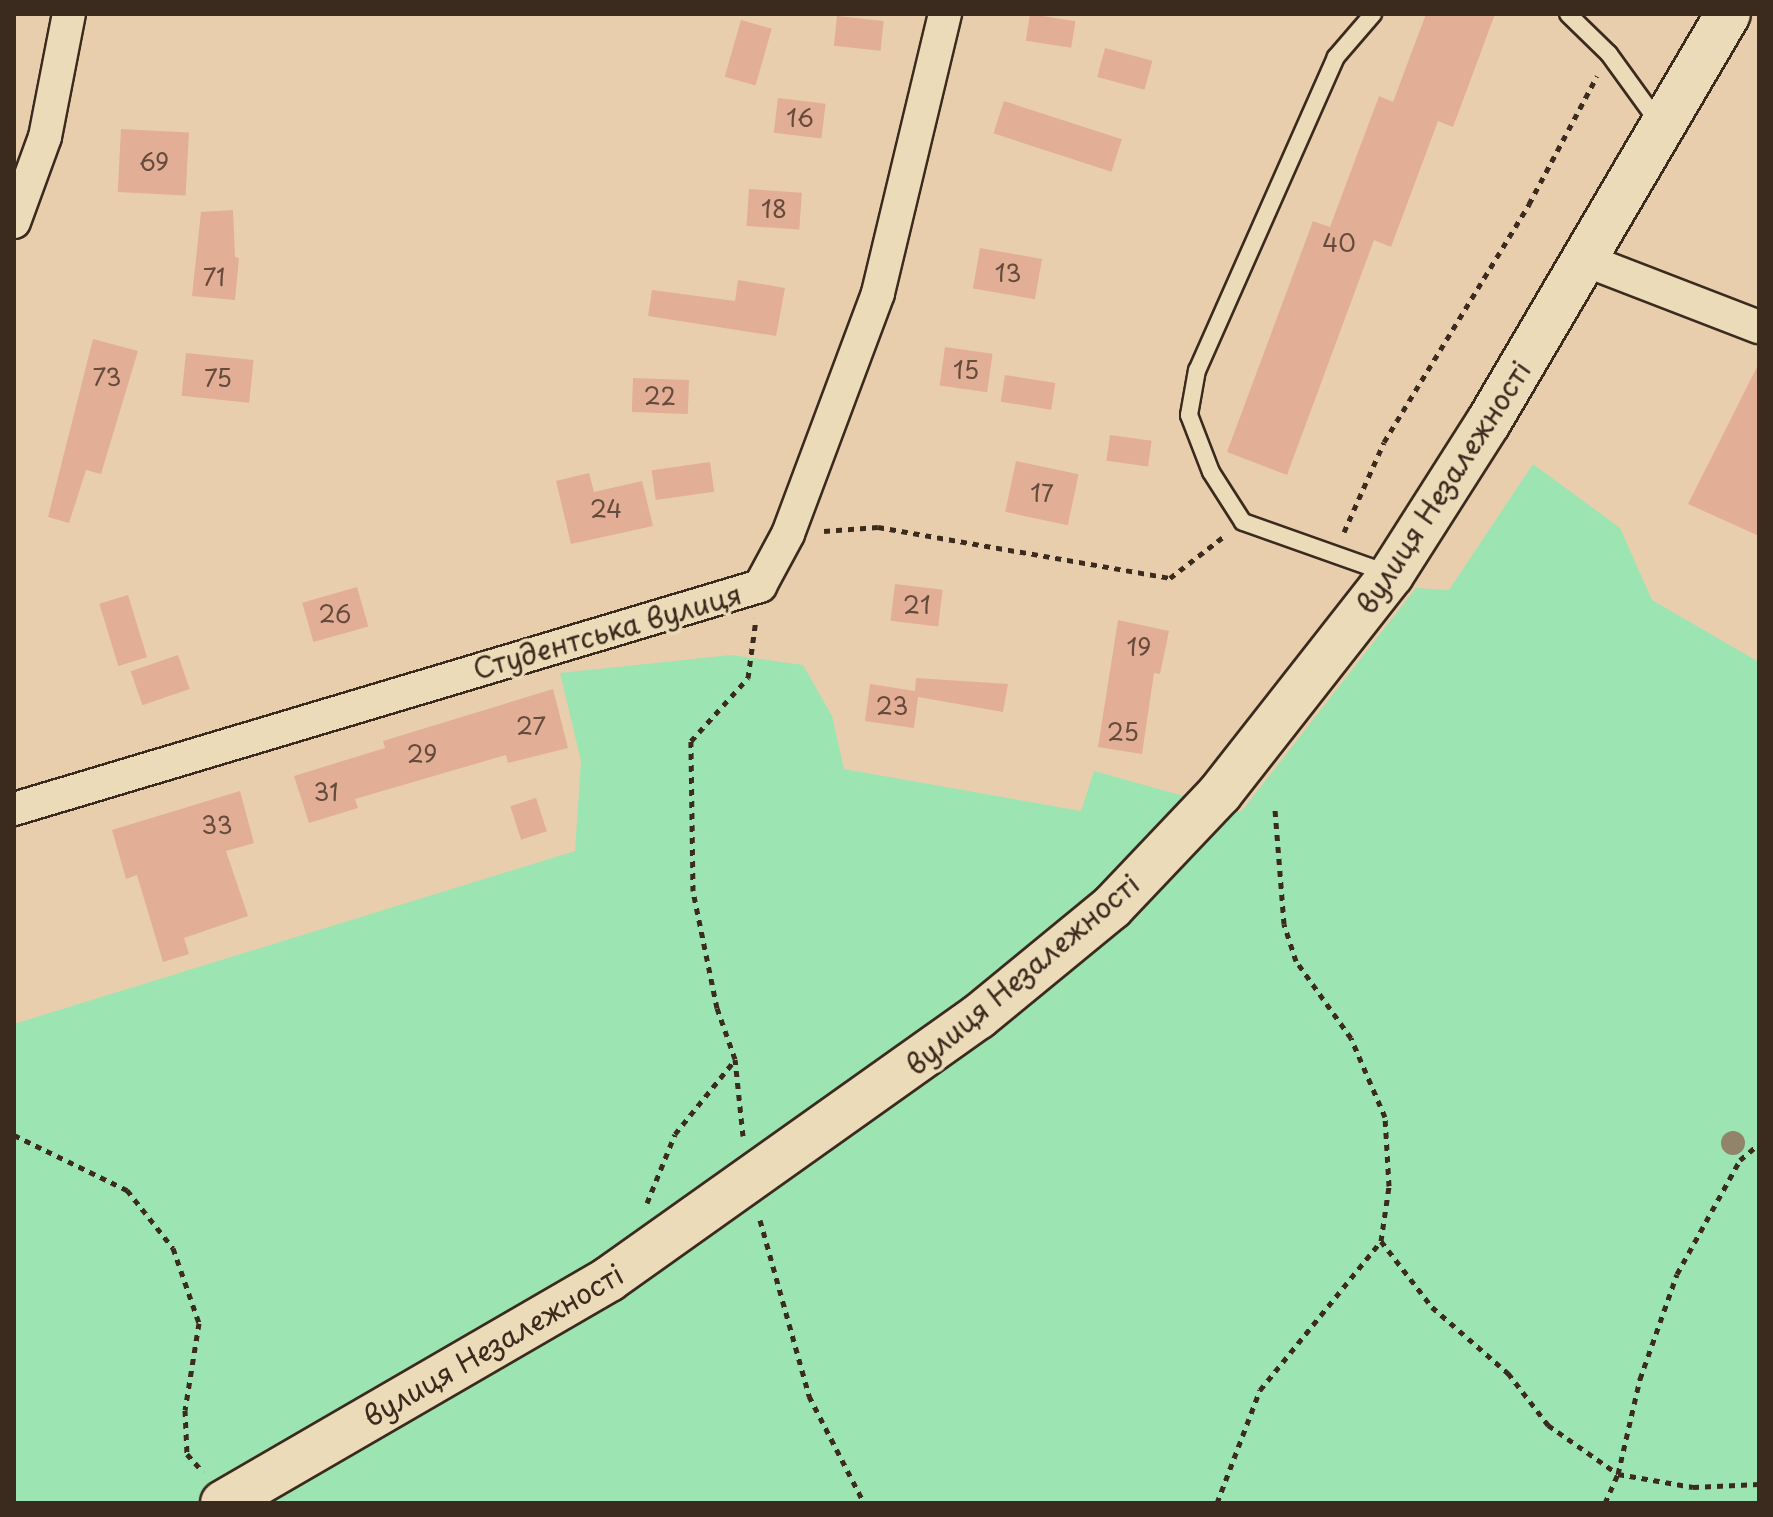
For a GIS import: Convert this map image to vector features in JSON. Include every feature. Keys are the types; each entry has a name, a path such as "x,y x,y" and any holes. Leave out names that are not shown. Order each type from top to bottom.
{"main road":[{"name":"вулиця Незалежності","path":"218,1493 609,1279 978,1017 1112,907 1220,793 1391,575 1585,260 1728,14"}],"street":[{"path":"14,222 45,137 69,14"},
{"name":"Студентська вулиця","path":"14,809 760,586 788,534 878,293 945,14"},
{"path":"1585,260 1759,327"}],"lane":[{"path":"1373,14 1336,57 1197,370 1189,415 1211,472 1243,522 1335,551 1391,575"},
{"path":"1568,14 1609,54 1663,128"}],"path":[{"path":"1335,551 1384,442 1529,204 1609,54"},
{"path":"788,534 878,527 1170,578 1243,522"},
{"path":"760,586 748,678 691,741 693,891 717,1008 735,1059 748,1182 809,1396 864,1503"},
{"path":"1217,1503 1260,1390 1381,1241 1389,1186 1385,1117 1351,1038 1296,961 1284,924 1275,810"},
{"path":"642,1216 675,1134 735,1059"},
{"path":"14,1135 127,1190 173,1248 199,1323 185,1410 187,1454 218,1493"},
{"path":"1605,1503 1618,1474 1640,1379 1677,1274 1740,1160 1759,1144"},
{"path":"1381,1241 1432,1307 1508,1373 1548,1425 1618,1474 1693,1487 1759,1484"}],"green space":[{"path":"1533,464 1620,528 1652,600 1759,662 1759,1503 14,1503 14,1024 575,851 581,761 560,673 731,655 803,665 832,716 844,769 1081,811 1094,771 1241,812 1416,588 1449,590"}],"building":[{"path":"1030,14 1075,21 1071,48 1026,41"},
{"path":"1426,14 1495,14 1453,127 1438,121 1391,247 1374,240 1287,475 1227,452 1313,221 1330,227 1379,96 1393,102"},
{"path":"837,16 884,21 881,51 834,46"},
{"path":"741,20 772,29 755,86 725,77"},
{"path":"1105,48 1152,61 1145,90 1097,77"},
{"path":"778,98 826,104 821,139 774,133"},
{"path":"1004,101 1122,139 1111,172 993,133"},
{"path":"121,129 189,133 186,195 118,192"},
{"path":"749,189 802,193 799,230 746,226"},
{"path":"233,210 235,257 239,258 235,300 192,296 201,212"},
{"path":"980,248 1042,259 1035,299 973,288"},
{"path":"738,280 785,288 776,336 648,316 652,290 735,301"},
{"path":"93,339 138,351 101,474 86,470 69,523 48,517"},
{"path":"945,347 993,354 987,392 940,386"},
{"path":"186,353 254,360 249,403 182,396"},
{"path":"1759,363 1759,536 1688,504"},
{"path":"1005,375 1055,383 1051,410 1001,402"},
{"path":"633,378 689,380 688,414 632,412"},
{"path":"1110,435 1152,441 1148,467 1106,461"},
{"path":"1016,461 1079,474 1068,525 1005,512"},
{"path":"710,462 714,492 656,500 652,470"},
{"path":"589,473 594,492 642,481 653,526 571,544 556,481"},
{"path":"895,584 943,590 938,627 890,621"},
{"path":"357,587 368,626 314,642 302,603"},
{"path":"128,595 147,657 118,666 99,604"},
{"path":"1118,620 1169,631 1160,674 1154,673 1142,754 1098,747"},
{"path":"178,655 190,689 142,705 131,671"},
{"path":"916,678 1008,684 1003,712 918,697 914,728 865,721 870,684 915,691"},
{"path":"553,689 568,748 508,763 506,755 355,799 358,808 309,823 294,776 385,748 383,741"},
{"path":"240,791 254,843 226,851 248,916 184,938 189,954 163,962 137,875 126,879 112,830"},
{"path":"536,798 547,831 521,840 510,806"}]}
